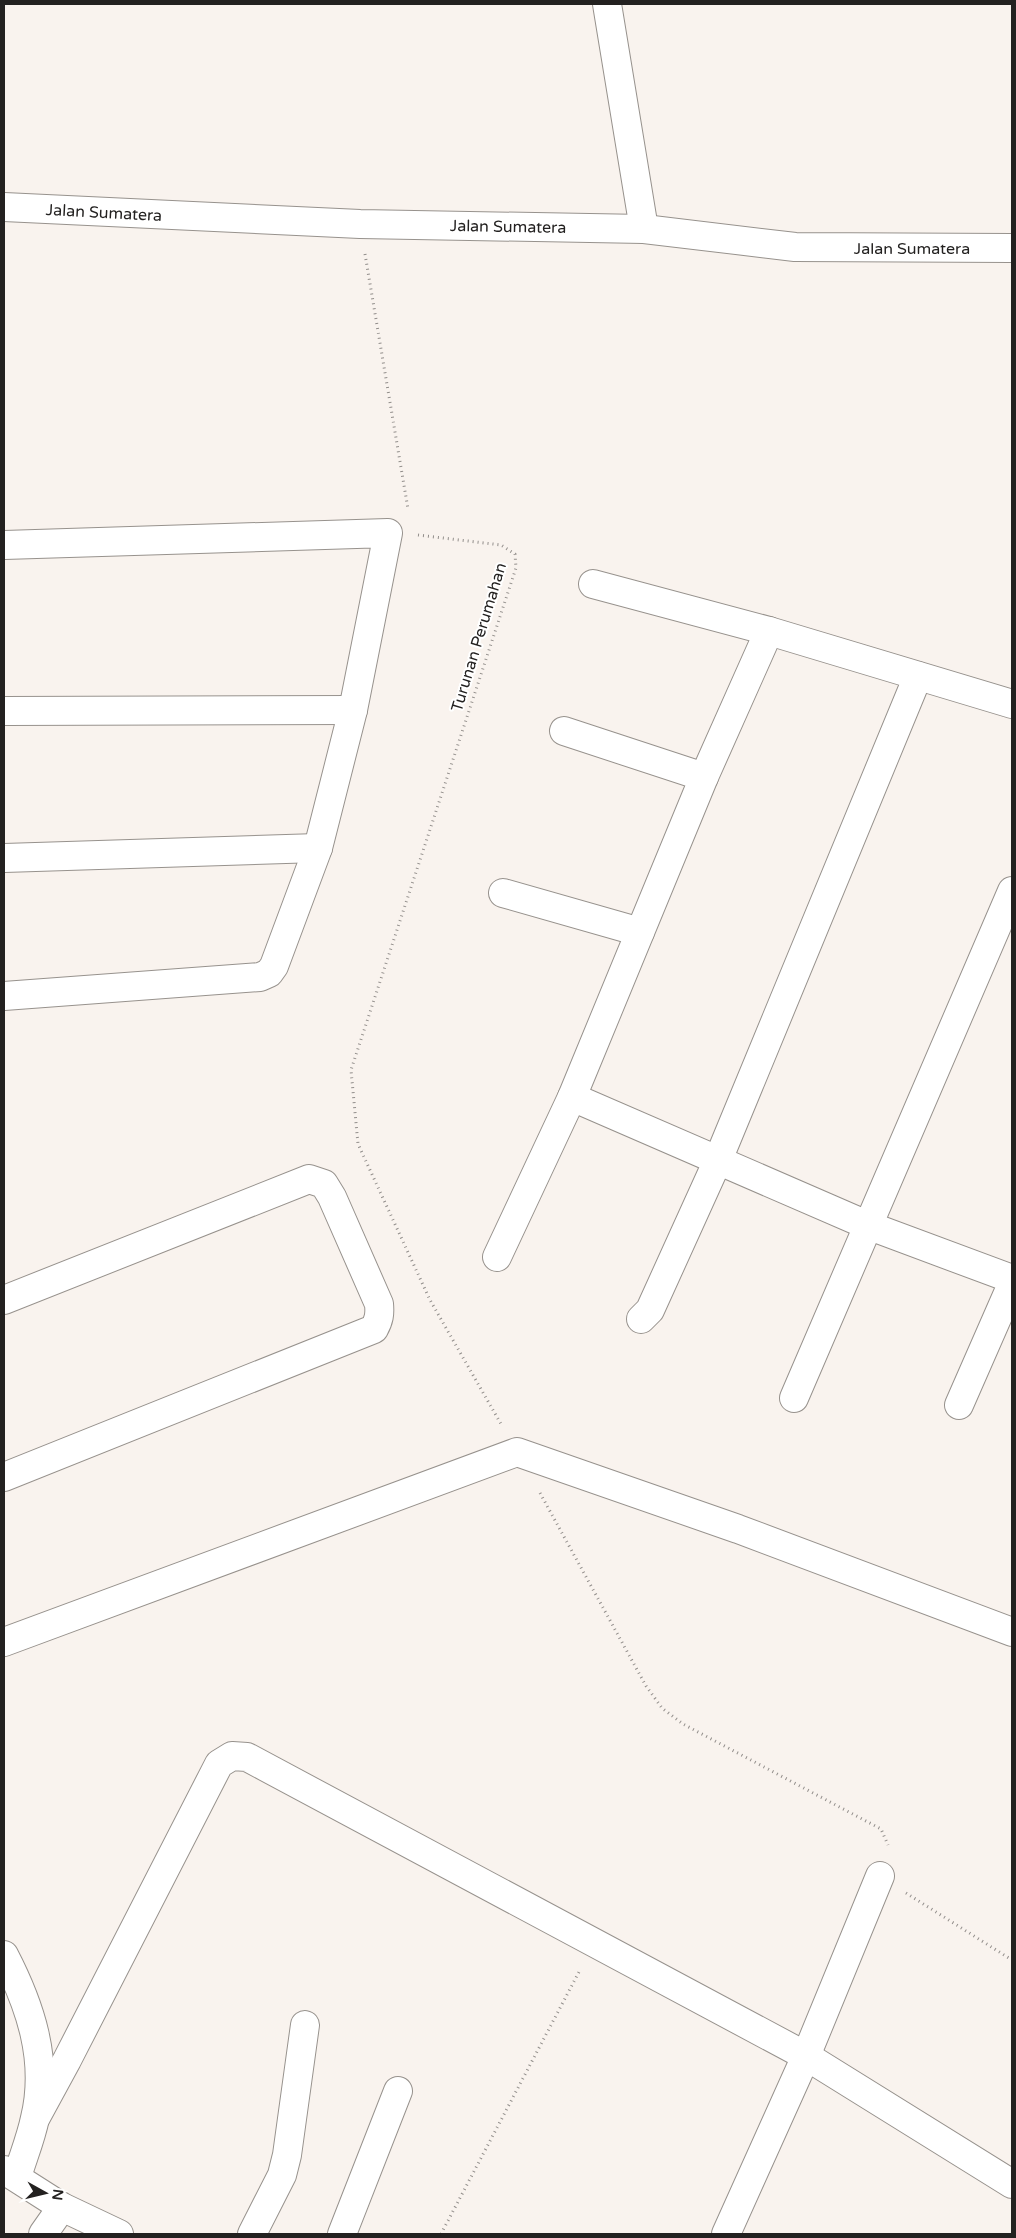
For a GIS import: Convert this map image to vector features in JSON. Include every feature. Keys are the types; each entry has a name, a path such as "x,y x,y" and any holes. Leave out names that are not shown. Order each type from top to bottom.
{"street":[{"path":"607,4 644,229"},
{"name":"Jalan Sumatera","path":"4,207 360,224 644,229 795,247 1012,248"},
{"path":"4,545 388,533 353,710 318,848 274,966 269,973 260,977 4,996"},
{"path":"593,584 769,631 1012,704"},
{"path":"497,1257 572,1097 704,777 769,631"},
{"path":"641,1319 650,1310 718,1160 918,676"},
{"path":"4,711 353,710"},
{"path":"564,731 704,777"},
{"path":"4,858 318,848"},
{"path":"794,1398 1012,891"},
{"path":"503,893 640,932"},
{"path":"572,1097 867,1225 1012,1279"},
{"path":"4,1300 309,1179 324,1184 332,1197 380,1304 380,1313 374,1329 4,1477"},
{"path":"959,1405 1012,1284"},
{"path":"4,1642 517,1452 738,1529 1012,1632"},
{"path":"119,2234 62,2207 10,2173 36,2117 219,1764 232,1756 247,1757 806,2056 1012,2184"},
{"path":"726,2234 806,2056 880,1876"},
{"path":"4,1954 21,1988 34,2026 40,2074 36,2117"},
{"path":"252,2234 282,2174 287,2155 305,2026"},
{"path":"342,2234 398,2091"},
{"path":"43,2234 62,2207"}],"path":[{"path":"360,224 409,514"},
{"name":"Turunan Perumahan","path":"412,534 501,545 515,554 516,568 351,1070 358,1144 430,1300 517,1452"},
{"path":"517,1452 646,1686 662,1708 683,1724 882,1829 888,1844 888,1861 880,1876 1012,1960"},
{"path":"441,2234 594,1943"}]}
